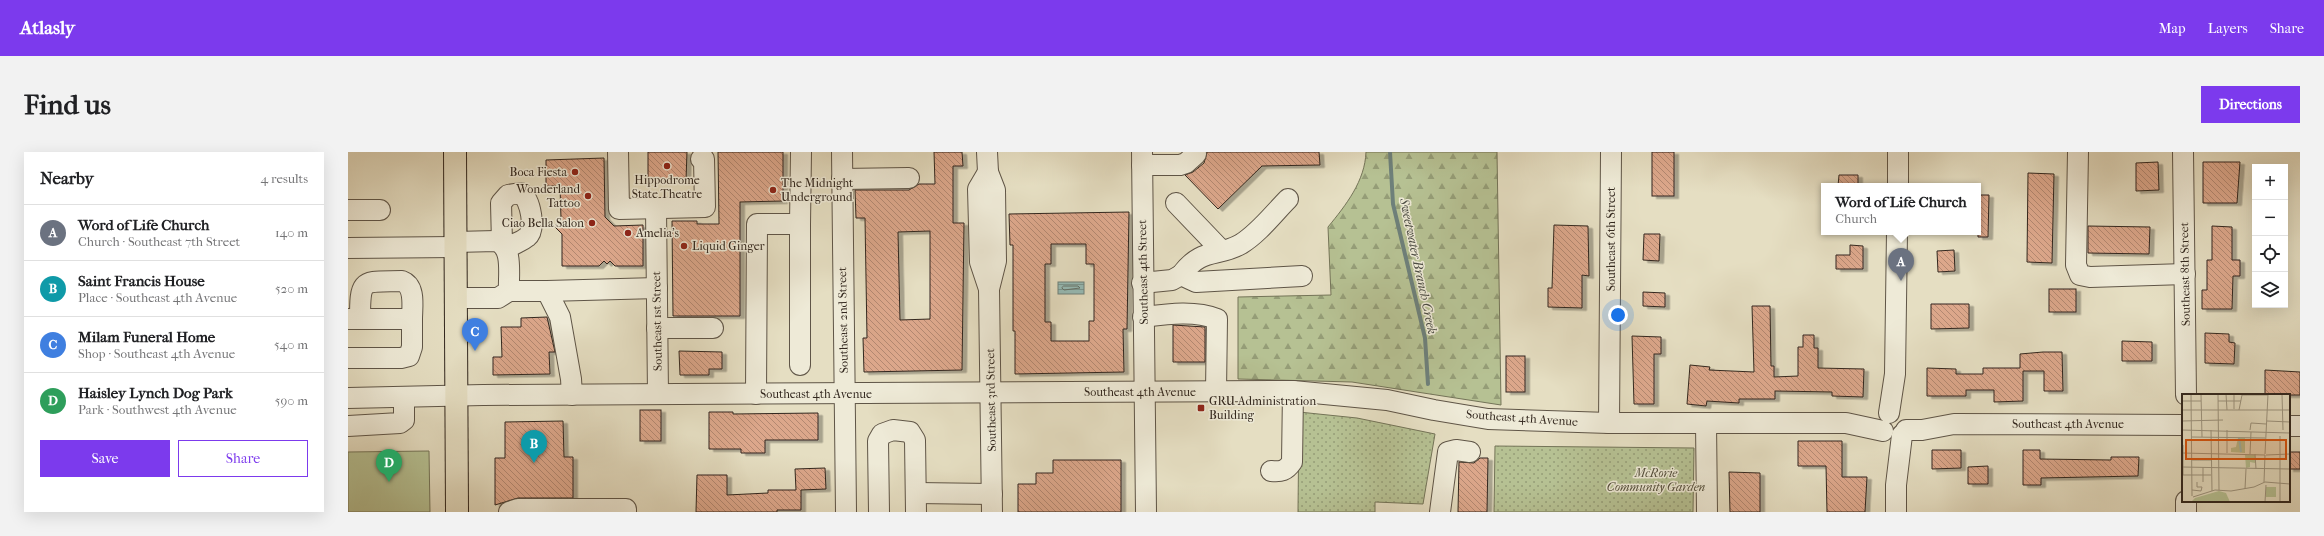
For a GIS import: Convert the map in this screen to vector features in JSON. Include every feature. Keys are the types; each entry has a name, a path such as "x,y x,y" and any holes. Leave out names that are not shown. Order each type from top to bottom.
{"main road":[{"path":"455,152 457,512"}],"street":[{"path":"618,152 619,209 705,207 704,159 698,157"},
{"path":"800,366 801,152"},
{"name":"Southeast 2nd Street","path":"842,152 846,512"},
{"name":"Southeast 3rd Street","path":"987,152 988,172 978,189 980,262 989,289 992,503"},
{"name":"Southeast 6th Street","path":"1609,423 1611,152"},
{"path":"1898,152 1898,183"},
{"path":"2078,152 2076,265 2080,275 2090,277 2185,274"},
{"name":"Southeast 8th Street","path":"2183,152 2186,394"},
{"path":"1142,159 1180,165 1186,163 1196,154"},
{"name":"Southeast 4th Street","path":"1142,159 1142,283 1146,512"},
{"path":"842,178 909,178"},
{"path":"1142,283 1172,280 1181,275 1197,257 1241,244 1249,239 1288,199"},
{"path":"1176,203 1221,250"},
{"name":"Southeast 1st Street","path":"656,208 658,394"},
{"path":"348,210 380,210"},
{"path":"756,394 757,224 800,224"},
{"path":"1896,512 1895,374 1897,235"},
{"path":"348,248 496,241 505,246 509,291"},
{"path":"1181,275 1196,282 1302,276"},
{"path":"348,358 409,356 412,347 412,319 411,289 407,283 402,281 369,281 363,286 360,292 354,319 412,319"},
{"path":"456,298 498,298 509,291 657,288"},
{"path":"547,290 560,317 572,379 572,395"},
{"path":"1143,317 1171,314 1207,315 1217,319 1216,391"},
{"path":"657,328 713,328"},
{"path":"1271,471 1280,472 1288,468 1292,462 1293,391"},
{"name":"Southeast 4th Avenue","path":"348,398 456,395 1293,391 1387,400 1488,419 1609,423 1846,423 1869,415 1895,424 1936,420 1954,424 2182,425"},
{"path":"348,426 400,423 404,420 404,397"},
{"path":"1706,423 1707,512"},
{"path":"879,512 878,441 880,436 886,432 903,430 913,435 915,440 916,503 992,503"},
{"path":"1440,512 1448,452 1456,450 1470,452"},
{"path":"509,512 518,509 626,509 626,512"}],"green space":[{"path":"1366,152 1497,152 1501,405 1352,382 1238,379 1238,297 1331,295 1328,227 1348,201 1358,183 1365,163"},
{"path":"1299,412 1357,418 1435,434 1423,504 1375,502 1375,512 1298,512"},
{"name":"McRorie Community Garden","path":"1495,446 1694,448 1693,512 1494,512"},
{"path":"429,451 430,512 348,512 348,452"}],"water":[{"path":"1058,282 1084,282 1084,294 1058,294"}],"building":[{"name":"Hippodrome State Theatre","path":"648,152 687,152 686,180 648,180"},
{"path":"718,152 783,152 783,201 740,202 740,316 673,316 672,221 697,221 697,224 719,224"},
{"path":"934,152 962,152 963,166 953,166 953,223 964,223 962,370 864,372 863,338 867,338 865,218 856,218 855,190 909,190 919,184 935,184","holes":["930,231 930,319 900,320 898,232"]},
{"path":"1207,152 1319,152 1320,165 1262,166 1218,209 1185,175 1193,172 1204,163"},
{"path":"1652,152 1674,152 1674,196 1652,196"},
{"path":"604,158 605,217 614,226 643,225 643,266 615,266 610,261 607,264 604,261 599,266 562,266 562,234 554,226 561,219 560,186 546,186 546,160"},
{"path":"2158,162 2159,190 2136,191 2136,163"},
{"path":"2203,162 2240,162 2237,203 2203,203"},
{"path":"2028,173 2054,174 2052,263 2027,262"},
{"path":"1839,175 1858,175 1858,183 1838,183"},
{"path":"1981,195 1989,195 1988,237 1978,237 1978,235 1981,235"},
{"path":"1129,212 1127,329 1123,329 1124,372 1015,374 1015,331 1013,331 1013,245 1010,245 1009,214","holes":["1051,244 1086,244 1086,264 1094,264 1094,321 1089,321 1089,341 1051,341 1051,322 1045,322 1045,264 1051,264"]},
{"path":"1554,225 1588,226 1589,276 1582,275 1582,308 1548,307 1548,288 1552,288"},
{"path":"2088,226 2150,227 2149,254 2088,253"},
{"path":"2212,226 2232,227 2232,260 2240,260 2240,276 2233,276 2232,309 2202,309 2202,290 2207,290 2207,260 2212,260"},
{"path":"1644,234 1660,234 1659,261 1643,260"},
{"path":"1850,245 1863,246 1863,269 1836,269 1836,255 1850,255"},
{"path":"1954,250 1955,271 1938,272 1937,251"},
{"path":"2049,289 2076,289 2076,312 2049,312"},
{"path":"1643,292 1665,293 1665,307 1643,306"},
{"path":"1931,304 1969,304 1969,328 1931,329"},
{"path":"1752,306 1770,306 1771,366 1774,366 1774,377 1798,376 1798,347 1803,347 1803,335 1814,335 1814,348 1818,348 1818,368 1864,369 1863,397 1832,396 1832,392 1775,391 1775,399 1739,399 1739,403 1707,401 1706,406 1687,404 1690,365 1710,367 1709,370 1754,372"},
{"path":"547,317 555,352 549,352 550,374 493,375 493,357 502,357 501,327 521,327 521,318"},
{"path":"1173,325 1205,327 1205,362 1173,362"},
{"path":"2205,333 2229,334 2229,342 2235,343 2234,364 2205,363"},
{"path":"1632,336 1661,337 1661,354 1654,354 1654,404 1634,404"},
{"path":"2122,341 2152,342 2152,361 2122,361"},
{"path":"679,351 722,352 722,369 709,369 709,375 680,375"},
{"path":"2062,352 2063,391 2044,391 2044,371 2023,371 2023,401 1994,402 1994,390 1966,390 1966,396 1927,396 1927,368 1956,369 1956,374 1983,374 1983,368 2020,368 2020,354"},
{"path":"1506,356 1525,356 1525,392 1506,392"},
{"path":"2265,370 2300,372 2300,395 2265,394"},
{"path":"640,410 661,410 661,441 640,441"},
{"path":"709,412 733,412 733,414 818,413 818,440 765,440 765,453 741,453 741,449 709,449"},
{"path":"563,421 564,457 573,457 573,498 518,498 495,505 495,458 505,458 505,422"},
{"path":"1798,441 1842,441 1842,477 1867,477 1865,512 1827,512 1826,466 1798,466"},
{"path":"1932,450 1961,450 1961,468 1932,469"},
{"path":"2023,450 2040,450 2040,459 2111,460 2111,457 2139,457 2138,476 2041,478 2041,485 2023,485"},
{"path":"2290,452 2300,452 2300,469 2290,469"},
{"path":"1480,458 1488,458 1487,512 1458,512 1459,462 1474,463"},
{"path":"1053,460 1121,460 1121,512 1018,512 1018,484 1036,484 1036,473 1053,473"},
{"path":"1988,466 1988,484 1968,484 1968,467"},
{"path":"825,468 826,489 801,490 801,510 777,510 777,512 696,512 697,475 727,475 727,495 768,493 768,490 796,490 795,469"},
{"path":"1729,472 1760,473 1760,512 1730,512"}],"waterway":[{"name":"Sweetwater Branch Creek","path":"1390,152 1393,204 1425,338 1428,384"}],"place":[{"name":"Hippodrome State Theatre","path":"667,166"},
{"name":"Boca Fiesta","path":"575,172"},
{"name":"The Midnight Underground","path":"773,190"},
{"name":"Wonderland Tattoo","path":"588,196"},
{"name":"Ciao Bella Salon","path":"592,223"},
{"name":"Amelia’s","path":"628,233"},
{"name":"Liquid Ginger","path":"684,246"},
{"name":"Word of Life Church","path":"1901,281"},
{"name":"Milam Funeral Home","path":"475,351"},
{"name":"GRU Administration Building","path":"1201,408"},
{"name":"Saint Francis House","path":"534,463"},
{"name":"Haisley Lynch Dog Park","path":"389,482"}]}
